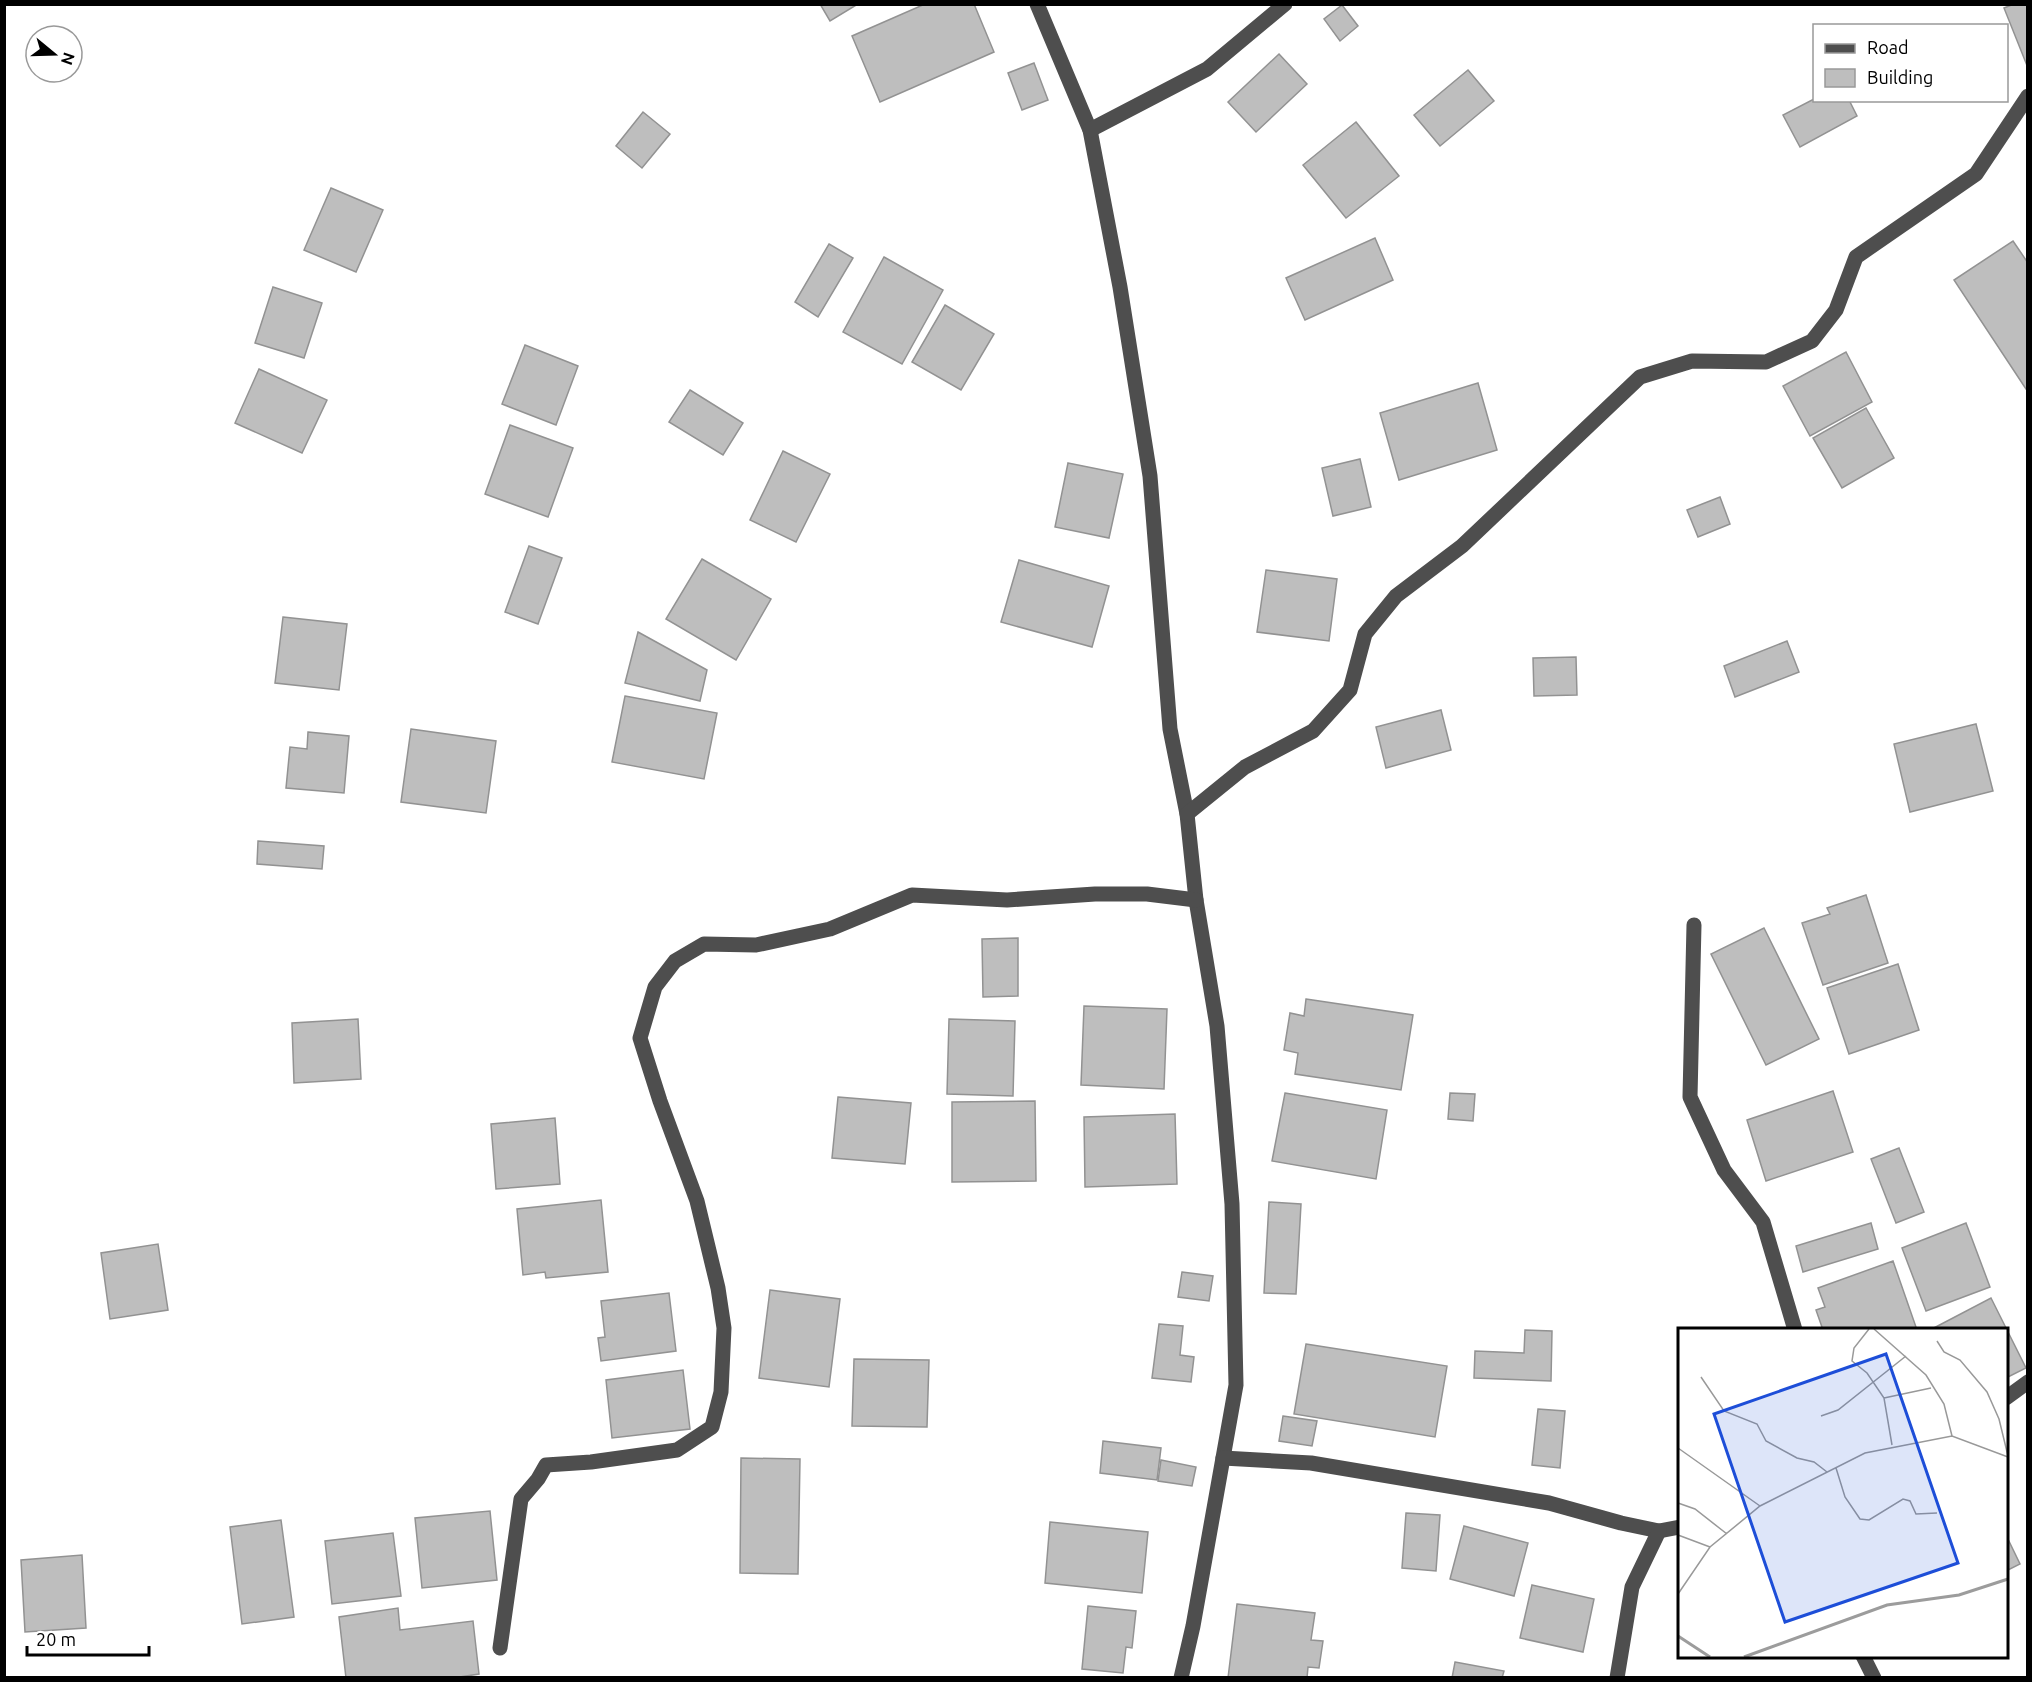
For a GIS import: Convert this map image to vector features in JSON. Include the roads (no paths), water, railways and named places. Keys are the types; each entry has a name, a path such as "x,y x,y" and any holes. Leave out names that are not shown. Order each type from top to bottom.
{"street":[{"path":"1037,4 1090,130 1120,287 1150,476 1170,729 1187,814 1196,900 1217,1026 1232,1204 1236,1385 1193,1626 1181,1677"},
{"path":"1090,130 1207,69 1285,4"},
{"path":"1187,814 1245,767 1313,731 1350,690 1365,634 1396,596 1462,546 1640,377 1692,361 1766,362 1812,341 1836,310 1856,257 1976,174 2028,96"},
{"path":"500,1648 521,1499 538,1479 546,1465 591,1462 677,1449 712,1427 721,1392 723,1328 718,1288 698,1201 660,1101 640,1038 655,987 675,961 704,944 756,945 830,929 912,896 1007,900 1095,894 1147,894 1196,900"},
{"path":"1694,925 1690,1097 1724,1170 1763,1222 1795,1328"},
{"path":"2008,1397 2028,1383"},
{"path":"1223,1458 1311,1463 1549,1503 1659,1531 1678,1527"},
{"path":"1617,1677 1632,1587 1659,1531"},
{"path":"1864,1658 1874,1677"}]}
